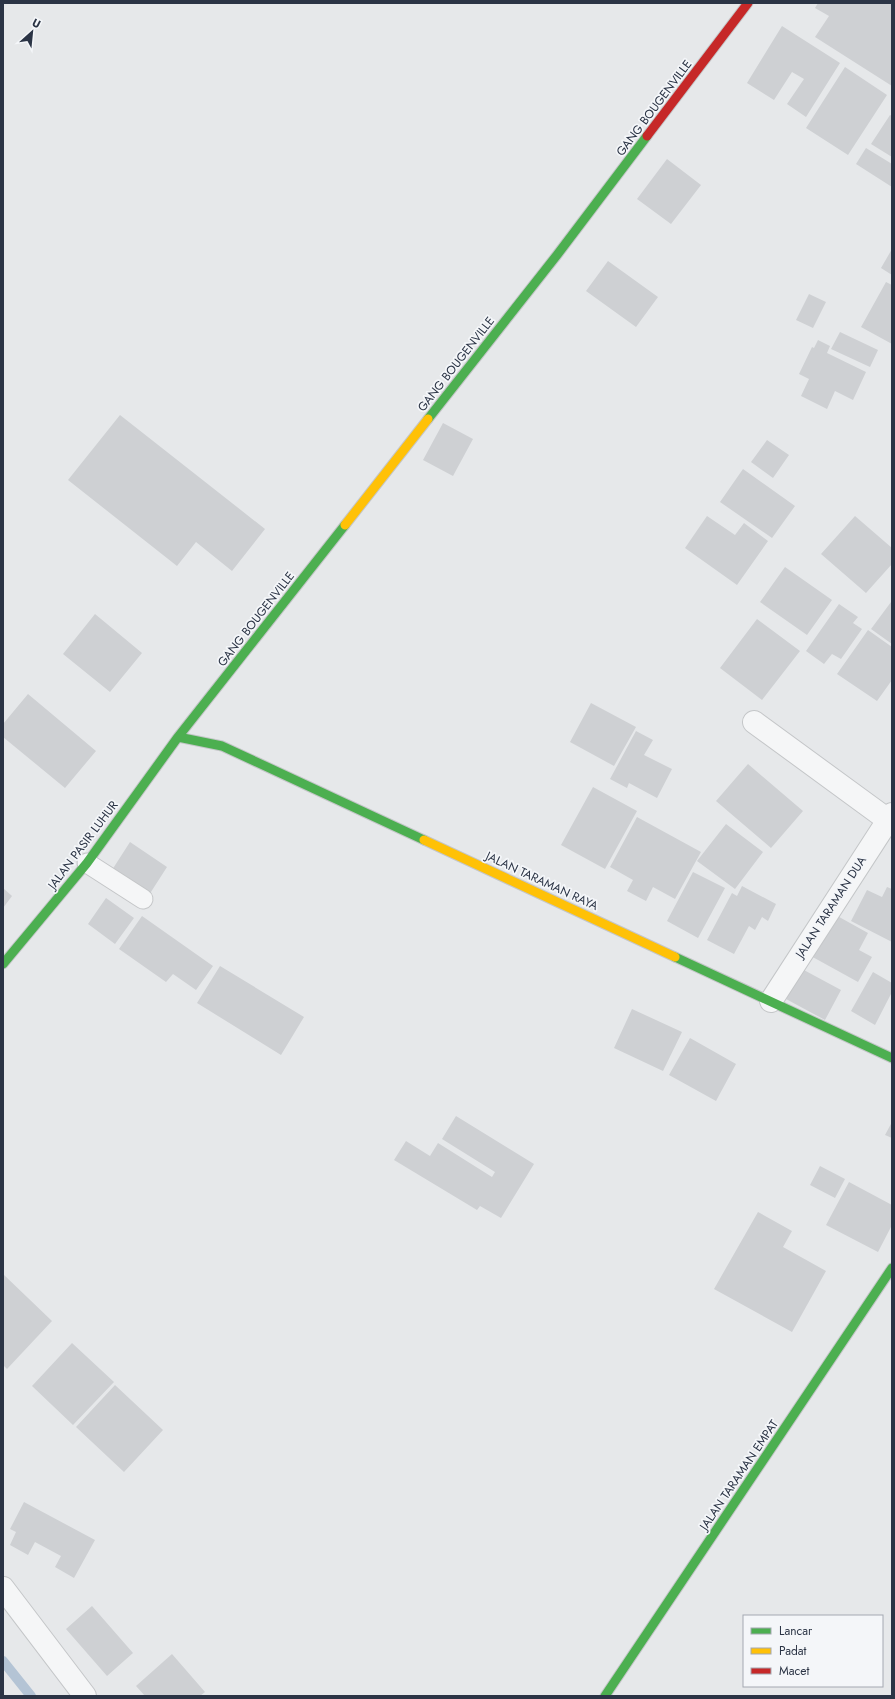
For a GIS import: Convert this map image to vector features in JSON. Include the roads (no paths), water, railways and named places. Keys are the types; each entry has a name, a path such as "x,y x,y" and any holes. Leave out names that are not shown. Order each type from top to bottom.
{"street":[{"name":"GANG BOUGENVILLE","path":"178,737 557,254 748,3"},
{"path":"754,722 890,817"},
{"name":"JALAN PASIR LUHUR","path":"3,964 87,863 178,737"},
{"name":"JALAN TARAMAN RAYA","path":"178,737 222,746 892,1058"},
{"name":"JALAN TARAMAN DUA","path":"771,1001 890,817"},
{"name":"JALAN TARAMAN EMPAT","path":"605,1696 892,1268"},
{"path":"3,1588 85,1696"}],"lane":[{"path":"87,863 143,899"}],"waterway":[{"path":"3,1661 31,1696"}]}
